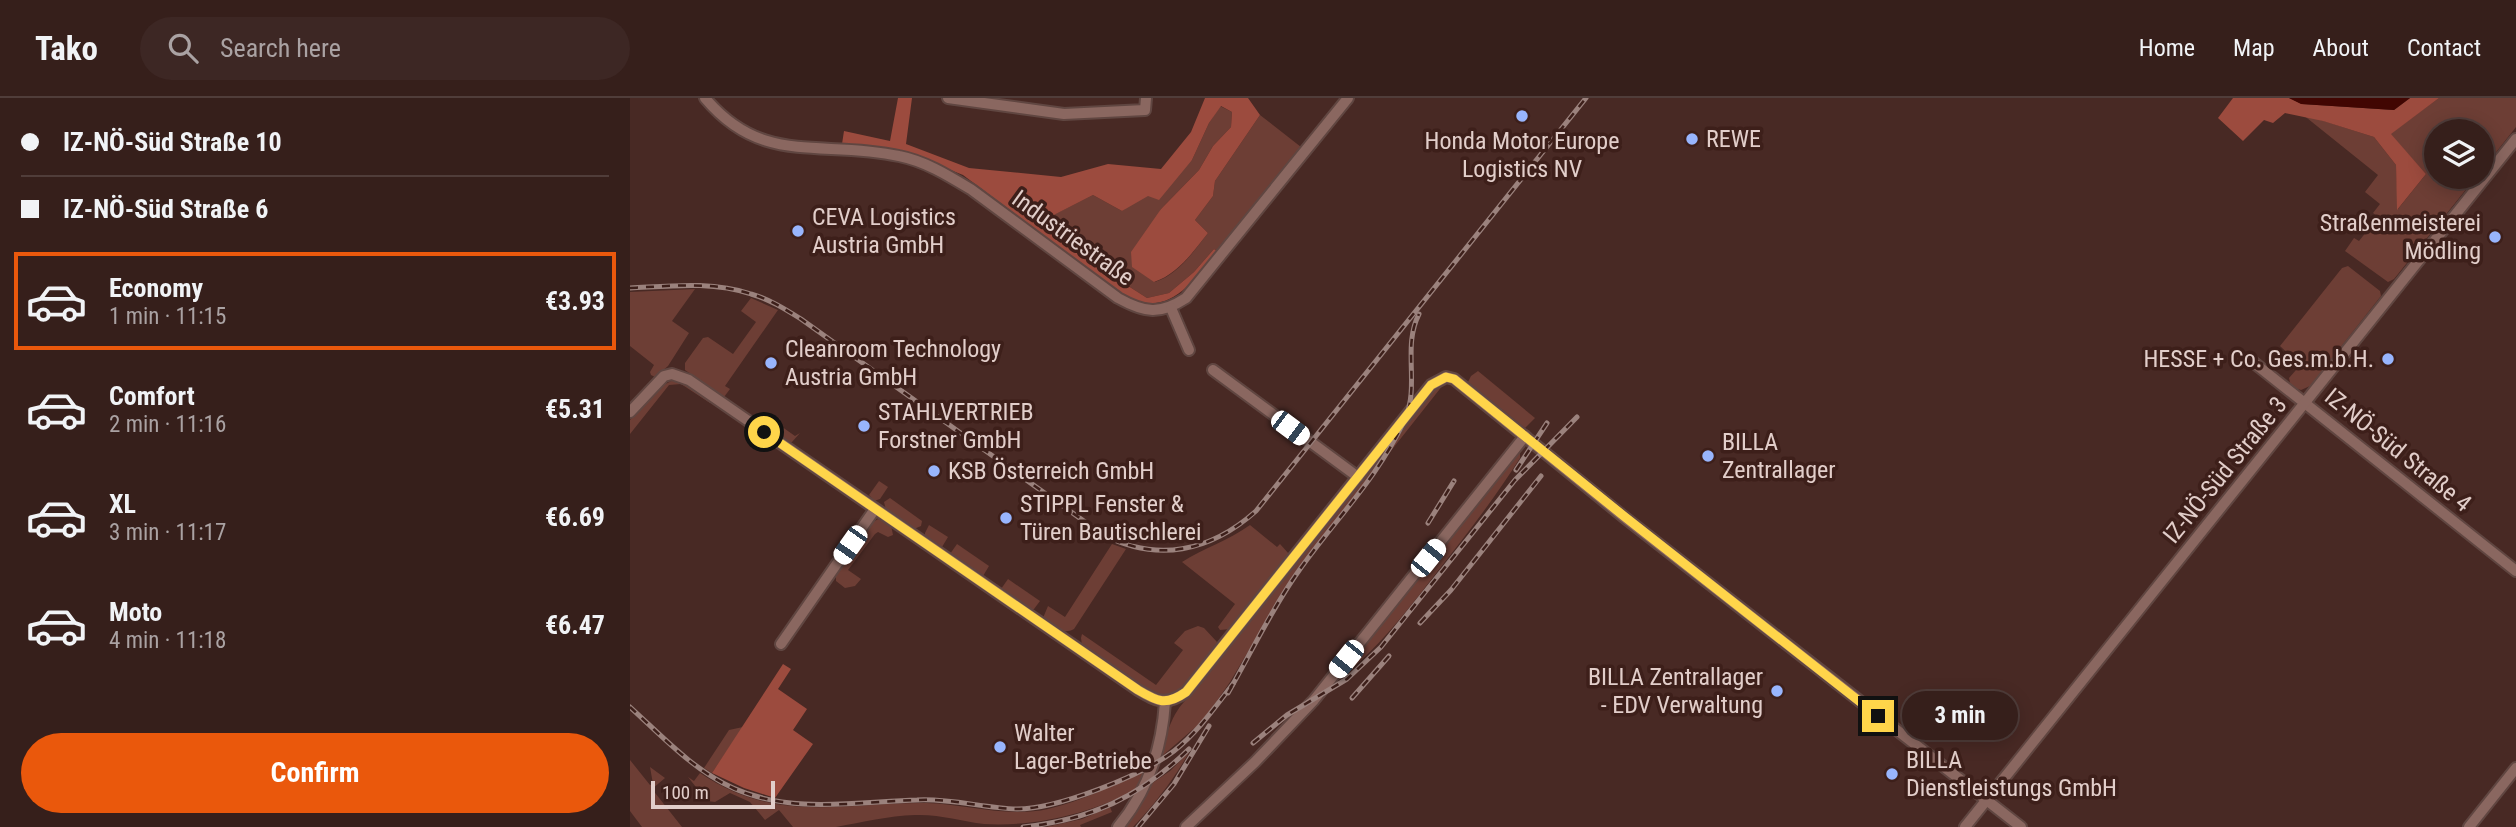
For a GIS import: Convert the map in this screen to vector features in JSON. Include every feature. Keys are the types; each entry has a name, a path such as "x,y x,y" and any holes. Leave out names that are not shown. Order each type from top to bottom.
{"street":[{"name":"Industriestraße","path":"705,98 736,128 763,142 793,147 859,150 921,162 972,190 1118,298 1136,308 1154,311 1171,308"},
{"path":"948,98 1064,114 1145,110 1146,98"},
{"path":"1039,111 1040,98"},
{"path":"1189,350 1171,308 1186,298 1348,98"},
{"name":"IZ-NÖ-Süd Straße 3","path":"1965,827 2516,139"},
{"name":"IZ-NÖ-Süd Straße 4","path":"2253,362 2516,571"},
{"path":"1213,370 1358,477"},
{"path":"630,411 664,376 680,375 1150,698 1170,701 1186,692 1431,385 1446,377 1454,379 1625,517 2021,827"},
{"path":"1186,827 1255,762 1307,707 1525,436"},
{"path":"781,644 875,509"},
{"path":"1118,827 1141,796 1154,764 1170,701"},
{"path":"2469,827 2516,768"}],"shaded area":[{"path":"898,98 912,98 906,144 969,168 1061,177 1108,164 1161,169 1191,132 1205,98 1248,98 1260,115 1215,181 1213,196 1195,220 1208,233 1184,262 1163,278 1154,282 1132,267 1131,252 1161,209 1199,170 1213,146 1231,127 1232,112 1221,106 1209,123 1192,160 1159,200 1148,196 1122,211 1093,195 1042,221 1111,275 1147,298 1169,293 1194,272 1214,249 1218,252 1177,295 1152,303 1138,301 1122,294 963,175 903,151 842,144 844,131 890,141"},
{"path":"2233,98 2289,98 2302,104 2394,110 2410,98 2439,98 2391,134 2424,172 2424,176 2397,210 2396,165 2374,137 2323,121 2285,113 2273,123 2264,120 2243,141 2218,118"},
{"path":"2289,98 2410,98 2394,110 2301,104"},
{"path":"2439,98 2516,98 2516,127 2494,155 2494,119 2424,119 2424,172 2390,134"},
{"path":"1220,106 1232,112 1231,127 1213,146 1199,170 1161,209 1133,267 1155,282 1178,268 1208,233 1195,220 1213,196 1215,181 1260,115 1301,147 1218,252 1214,249 1194,272 1169,293 1147,298 1111,275 1041,221 1093,195 1122,211 1192,160"},
{"path":"2302,114 2374,137 2396,165 2398,209 2424,176 2424,189 2466,189 2394,279 2388,282 2345,251 2354,238 2359,241 2378,217 2373,213 2380,204 2365,192 2378,175"},
{"path":"2348,266 2380,291 2381,296 2310,386 2301,390 2291,387 2289,378 2298,363 2280,346 2342,268"},
{"path":"695,289 672,321 689,333 668,366 655,377 650,372 654,365 630,346 630,292"},
{"path":"751,298 778,310 725,386 730,389 724,397 685,370 685,363 703,338 708,337 733,354 756,322 741,311"},
{"path":"1478,371 1535,418 1525,428 1468,382"},
{"path":"673,380 685,383 710,399 710,403 681,384 669,385 630,434 630,420 660,387"},
{"path":"1442,384 1296,571 1212,708 1198,725 1161,757 1168,730 1180,707 1430,393"},
{"path":"780,418 778,424 795,436 800,433 792,442 774,432 774,426"},
{"path":"1520,451 1520,458 1501,487 1414,601 1379,643 1338,680"},
{"path":"879,481 888,487 880,499 874,501 869,495"},
{"path":"890,498 922,521 921,526 914,529 886,510 884,502"},
{"path":"878,519 891,525 893,535 888,537 878,532 875,534 848,570 861,579 855,586 845,588 836,581 836,574 869,525"},
{"path":"929,525 948,537 942,547 925,536"},
{"path":"1250,525 1277,547 1280,544 1289,554 1230,629 1220,630 1218,627 1235,604 1182,562"},
{"path":"957,544 989,566 983,576 950,554"},
{"path":"1112,544 1126,549 1074,629 1062,630 1043,618 1048,606 1065,617"},
{"path":"1008,579 1040,601 1034,609 1030,610 1001,589"},
{"path":"1198,626 1204,628 1217,642 1215,648 1186,685 1172,694 1164,695 1148,690 1082,645 1081,638 1082,634 1156,685 1183,650 1174,643 1185,631"},
{"path":"783,664 791,669 778,689 807,709 793,730 813,744 775,798 744,788 712,773"},
{"path":"743,727 712,773 704,768 729,730"},
{"path":"1190,751 1149,809 1133,827 1124,827 1151,784 1170,771"},
{"path":"630,760 650,785 653,784 650,767 665,778 652,789 682,827 642,827 630,811"},
{"path":"1146,769 1139,788 1103,805 1044,821 984,824 915,815 836,827 793,827 779,810 765,820 750,802 730,793 715,802 707,801 688,777 694,781 700,773 728,789 783,805 838,807 926,803 1017,812 1048,809 1074,801"},
{"path":"1110,807 1112,812 1080,825 1081,827 1046,827 1082,819"}],"railway":[{"path":"630,288 691,285 721,287 771,301 801,319 1102,534 1143,548 1182,549 1220,536 1256,511 1586,98"},
{"path":"1228,693 1288,586 1369,480 1394,441 1409,406 1412,340 1419,314"},
{"path":"1253,743 1287,715 1347,679 1381,647 1515,480 1577,417"},
{"path":"1516,470 1547,423"},
{"path":"1420,623 1451,590 1541,476"},
{"path":"1428,523 1454,481"},
{"path":"1352,698 1389,656"},
{"path":"630,707 678,752 705,772 718,781 755,796 800,804 929,800 1017,809 1034,808 1076,797 1121,780 1159,761 1191,736 1233,684"},
{"path":"1138,827 1174,784 1209,726"},
{"path":"1023,827 1070,819 1113,803 1152,780 1189,749"}],"place":[{"name":"Honda Motor Europe Logistics NV","path":"1522,116"},
{"name":"REWE","path":"1692,139"},
{"name":"CEVA Logistics Austria GmbH","path":"798,231"},
{"name":"Straßenmeisterei Mödling","path":"2495,237"},
{"name":"HESSE + Co. Ges.m.b.H.","path":"2388,359"},
{"name":"Cleanroom Technology Austria GmbH","path":"771,363"},
{"name":"STAHLVERTRIEB Forstner GmbH","path":"864,426"},
{"name":"BILLA Zentrallager","path":"1708,456"},
{"name":"KSB Österreich GmbH","path":"934,471"},
{"name":"STIPPL Fenster & Türen Bautischlerei","path":"1006,518"},
{"name":"BILLA Zentrallager - EDV Verwaltung","path":"1777,691"},
{"name":"Walter Lager-Betriebe","path":"1000,747"},
{"name":"BILLA Dienstleistungs GmbH","path":"1892,774"}],"route":[{"path":"764,432 1138,690 1150,698 1165,702 1186,692 1431,385 1446,377 1454,379 1878,716"}]}
